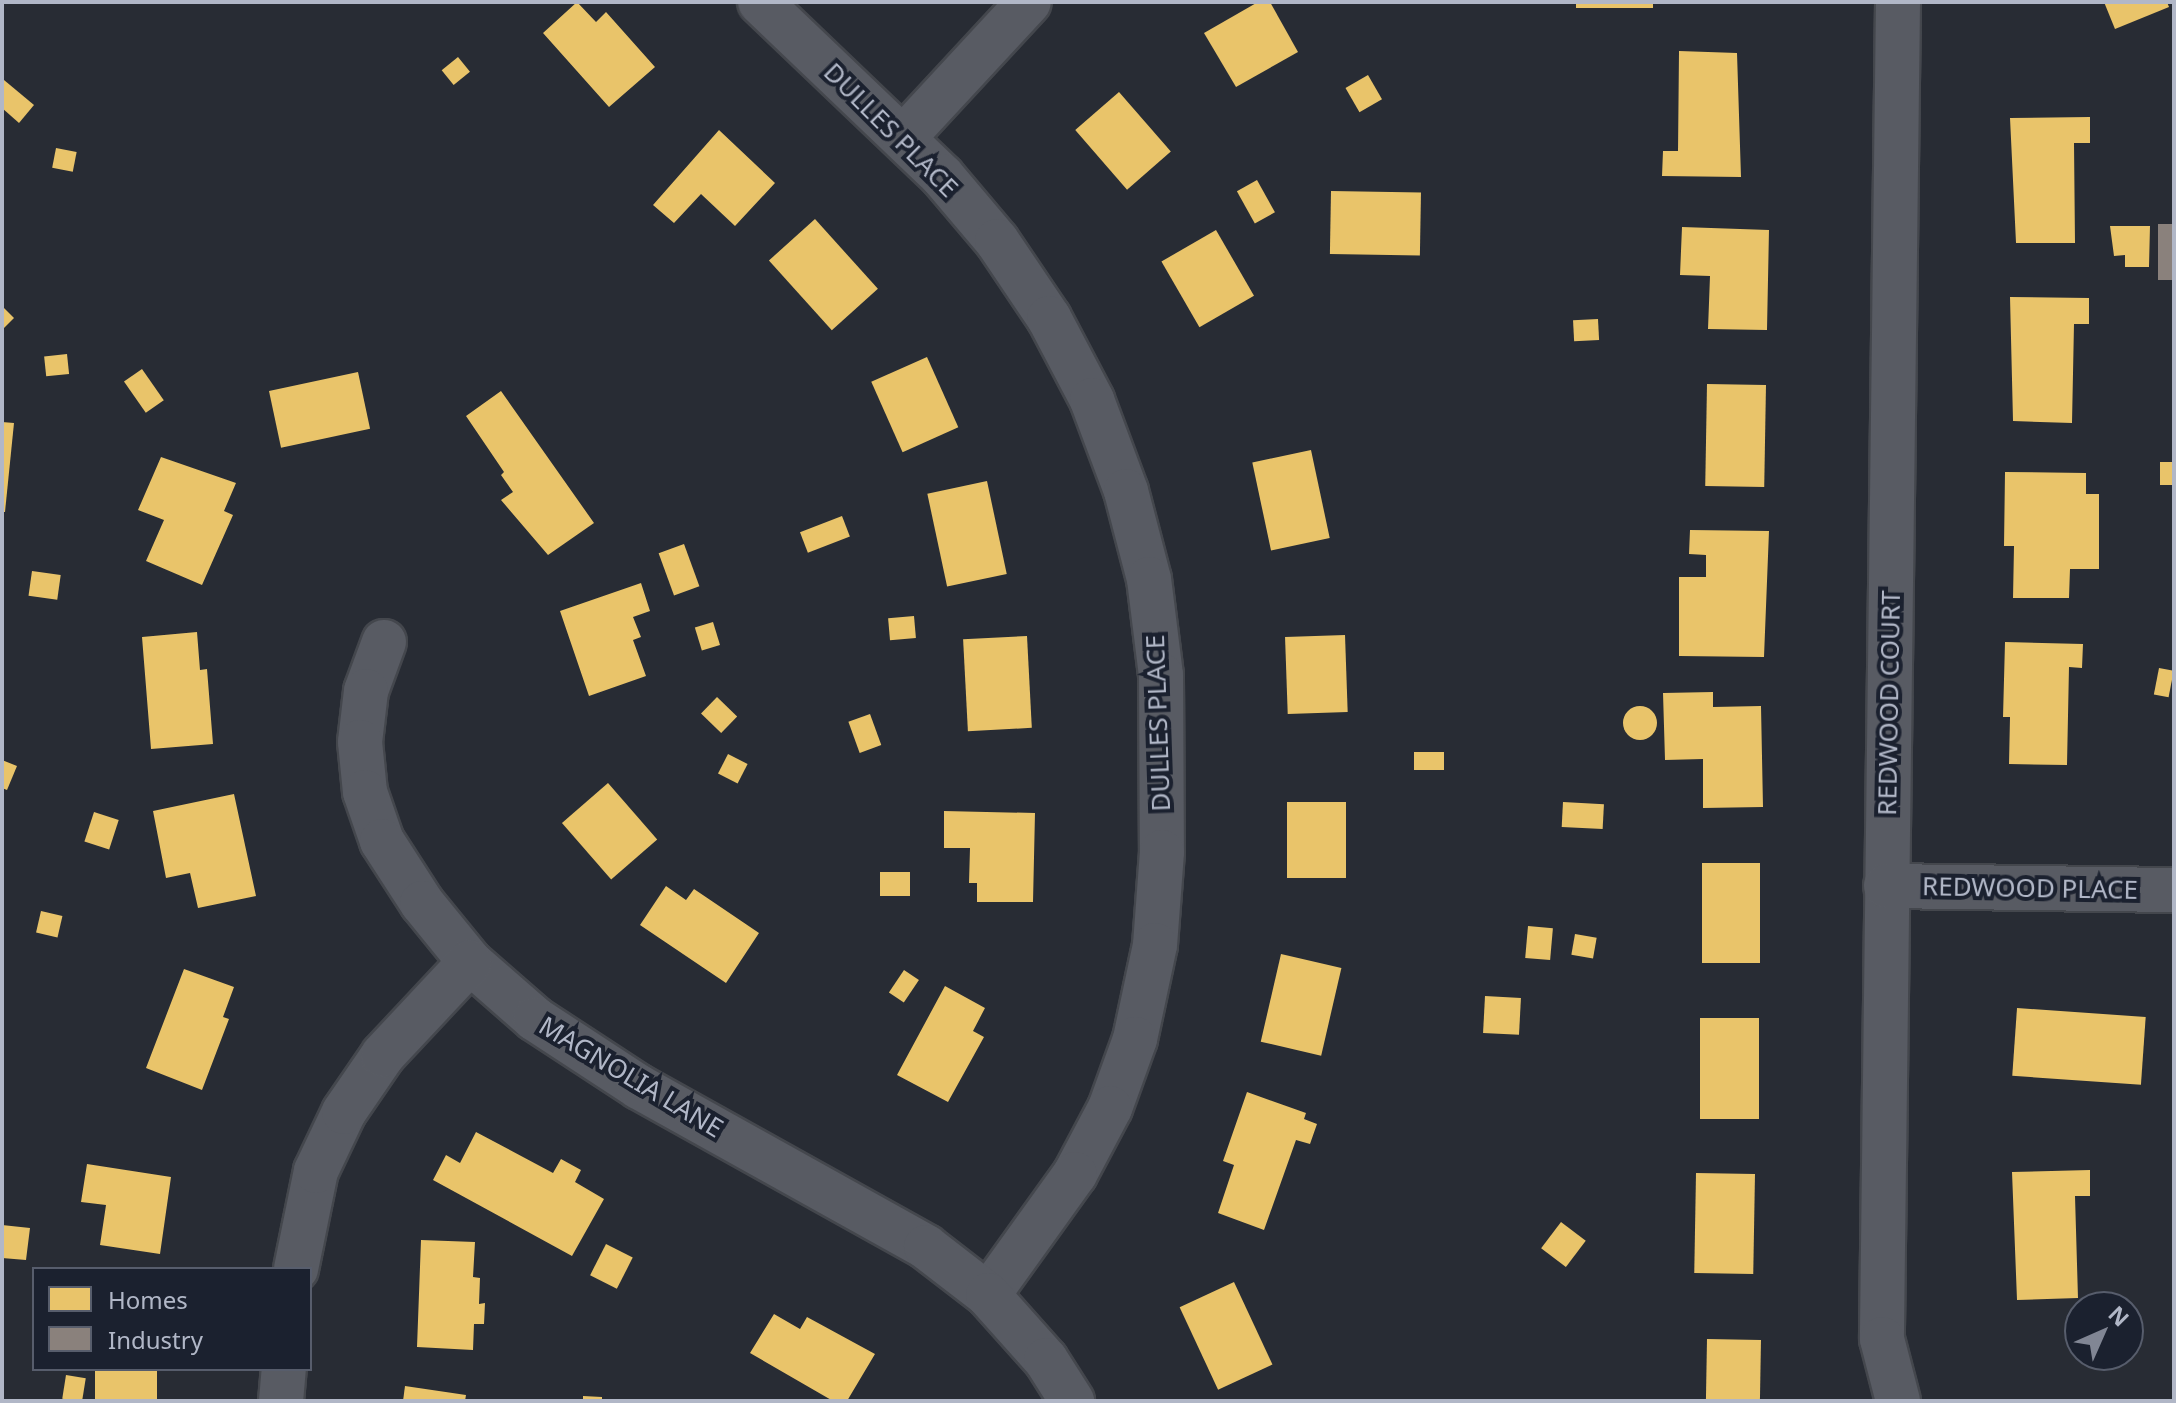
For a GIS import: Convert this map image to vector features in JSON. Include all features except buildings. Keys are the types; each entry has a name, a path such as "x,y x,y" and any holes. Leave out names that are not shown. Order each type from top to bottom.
{"street":[{"name":"DULLES PLACE","path":"760,2 903,138 997,241 1049,318 1092,400 1126,491 1145,564 1161,675 1162,852 1155,945 1135,1039 1110,1108 1075,1174 988,1295"},
{"path":"903,138 1029,2"},
{"name":"REDWOOD COURT","path":"1898,2 1882,1339 1898,1401"},
{"name":"MAGNOLIA LANE","path":"384,642 366,691 361,729 365,792 382,841 422,903 470,962 535,1019 639,1087 926,1247 988,1295 1046,1360 1072,1401"},
{"name":"REDWOOD PLACE","path":"1886,886 2174,890"},
{"path":"296,1267 316,1171 344,1112 383,1055 470,962"},
{"path":"281,1401 284,1371"}]}
